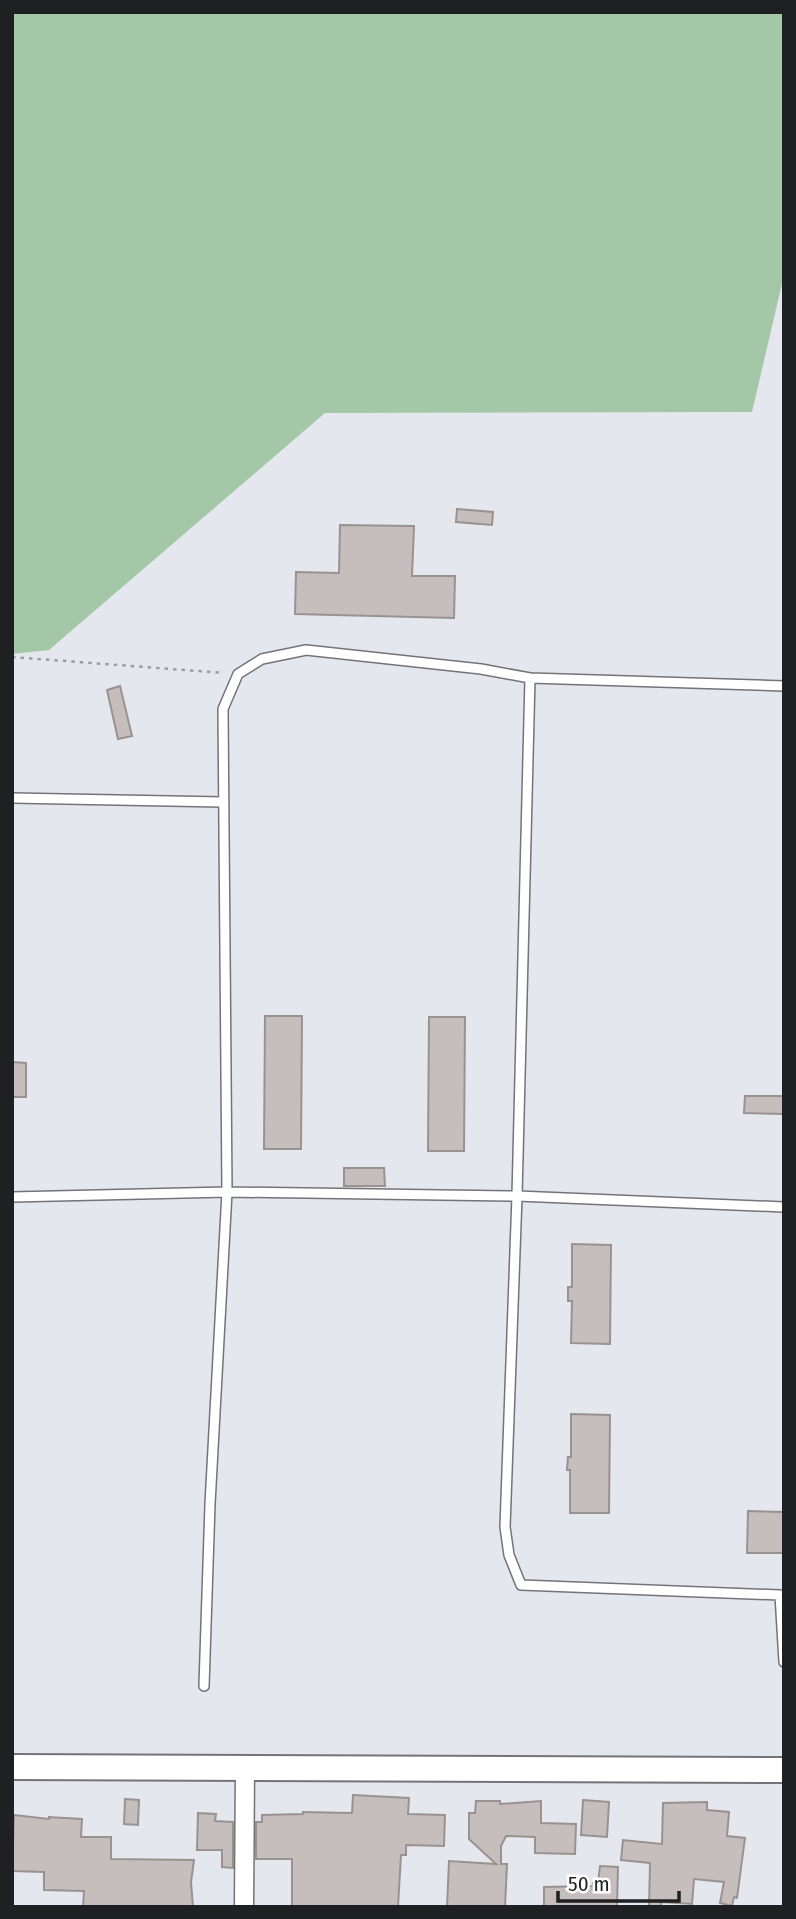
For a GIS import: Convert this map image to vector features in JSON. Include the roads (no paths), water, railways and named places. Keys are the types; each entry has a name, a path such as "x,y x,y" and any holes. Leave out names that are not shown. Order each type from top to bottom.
{"main road":[{"path":"12,1767 784,1770"}],"street":[{"path":"244,1907 245,1768"}],"lane":[{"path":"204,1686 210,1504 226,1192 223,709 238,674 262,659 306,650 481,669 530,678 784,686"},
{"path":"530,678 517,1196 505,1527 509,1555 521,1585 782,1595 784,1662"},
{"path":"12,798 222,802"},
{"path":"12,1197 226,1192 517,1196 784,1207"}]}
